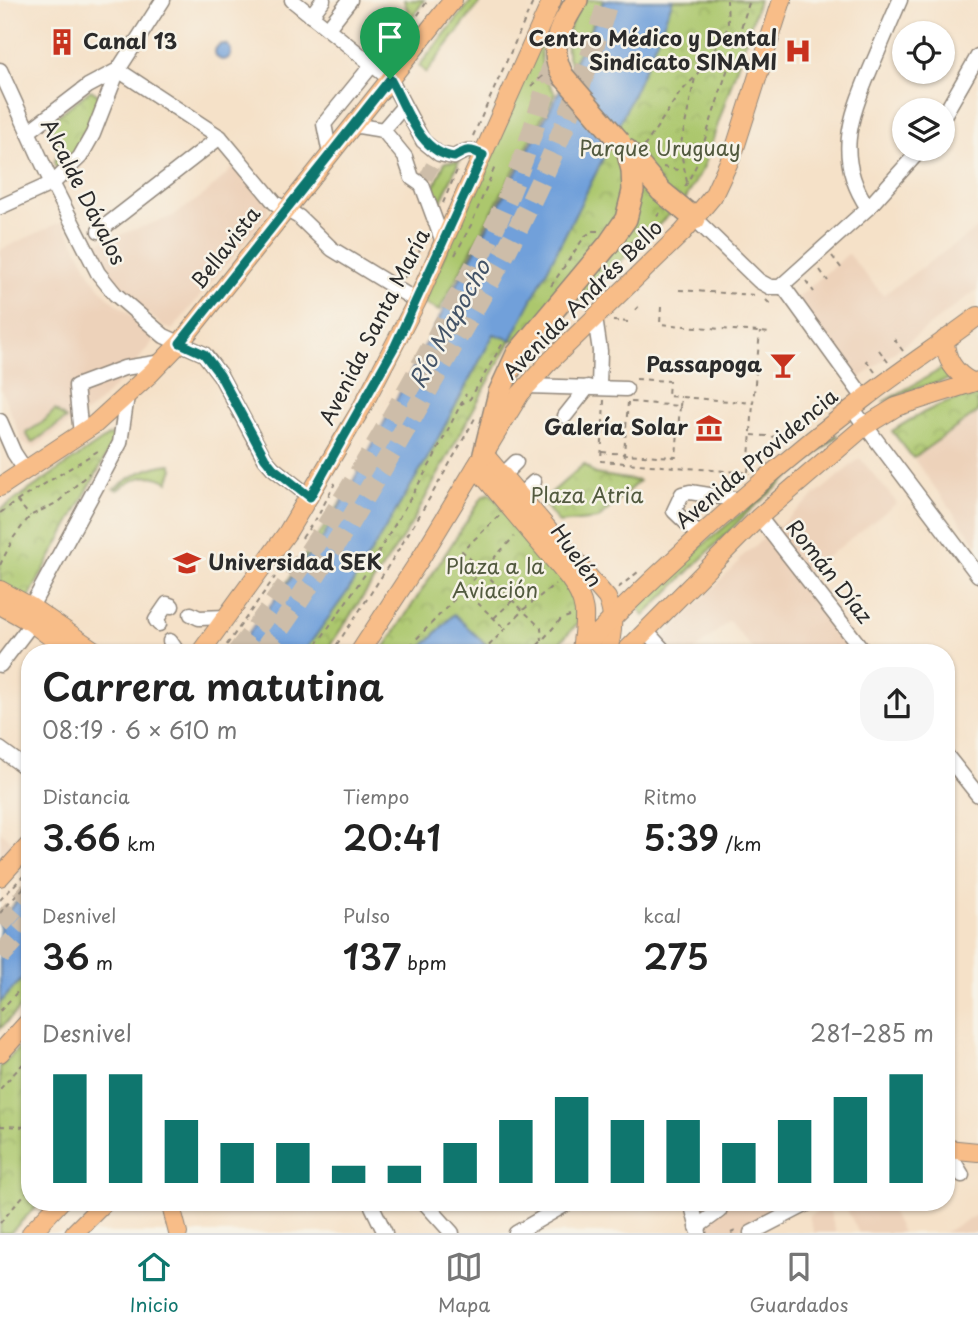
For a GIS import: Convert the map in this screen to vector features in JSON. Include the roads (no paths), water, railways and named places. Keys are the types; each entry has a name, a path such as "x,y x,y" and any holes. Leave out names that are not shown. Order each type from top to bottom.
{"highway":[{"path":"577,0 556,39 556,60 564,77 629,148 660,191 695,219"},
{"path":"480,461 499,393 517,354 608,245 626,219 633,180 629,148"}],"main road":[{"name":"Bellavista","path":"0,487 81,434 127,396 180,343 453,0"},
{"name":"Avenida Andrés Bello","path":"365,644 413,571 512,405 527,386 603,319 713,196 727,167 753,95 782,0"},
{"name":"Avenida Santa María","path":"207,644 310,497 361,409 417,300 552,1"},
{"name":"Avenida Providencia","path":"586,644 699,535 740,500 858,403 946,339 976,321"},
{"path":"946,339 946,352 950,363 961,376 975,382"},
{"name":"Avenida Providencia","path":"633,644 759,517 865,426 896,407 975,382"},
{"name":"Huelén","path":"480,461 502,476 603,593 610,605 612,618"},
{"name":"Huelén","path":"480,461 582,596 585,616 580,644"},
{"path":"0,590 62,644"},
{"path":"0,605 31,615 82,644"},
{"path":"610,644 612,618"},
{"path":"0,877 21,855"},
{"path":"0,1053 21,1030"},
{"path":"955,1150 978,1152"},
{"path":"31,1233 52,1211"},
{"path":"75,1233 96,1211"},
{"path":"172,1211 178,1233"}],"street":[{"path":"0,207 53,183 72,166 87,146 118,70 163,0"},
{"path":"292,0 390,79 423,141 437,158 454,157 471,149 483,155"},
{"path":"311,16 323,0"},
{"path":"327,29 350,0"},
{"path":"868,208 852,176 848,155 849,134 860,94 900,0"},
{"path":"954,98 978,56"},
{"path":"330,154 324,124 372,65"},
{"name":"Alcalde Dávalos","path":"0,70 90,258 107,285 161,334 204,354 220,375 265,458 273,468 310,497"},
{"path":"28,132 88,86 118,70"},
{"path":"118,70 219,137 271,199 304,221 342,256 417,300"},
{"path":"88,86 100,92 105,102"},
{"path":"383,130 403,107"},
{"path":"353,125 383,130 405,157 412,178 424,182 443,242"},
{"path":"99,231 219,137"},
{"path":"405,157 423,141"},
{"path":"695,219 759,281 770,288 783,286 868,208 910,161"},
{"path":"783,286 858,403 865,426 978,575"},
{"path":"565,415 597,389 603,319"},
{"path":"81,434 76,386 124,368 162,362"},
{"path":"527,386 597,389 628,383"},
{"path":"0,665 31,615 120,443 127,396"},
{"path":"0,421 14,453 26,471"},
{"path":"502,476 516,462"},
{"path":"519,496 534,482"},
{"path":"699,535 674,511 682,494 690,492 740,500"},
{"name":"Román Díaz","path":"759,517 858,644"},
{"path":"159,624 156,620 167,604 172,606"},
{"path":"191,614 199,618 227,617"},
{"path":"646,631 658,644"},
{"path":"0,748 21,765"},
{"path":"955,767 978,795"},
{"path":"955,1163 962,1175"},
{"path":"374,1211 385,1233"},
{"path":"432,1211 452,1233"},
{"path":"516,1233 554,1211"},
{"path":"693,1211 698,1230 719,1211"},
{"path":"751,1233 794,1211"}],"water":[{"name":"Río Mapocho","path":"604,0 673,0 617,129 511,340 494,334 427,459 348,591 310,644 240,644 324,536 588,37"},
{"path":"223,44 231,52 223,60 215,52"},
{"path":"454,614 485,644 426,644"},
{"path":"21,897 21,980 0,1003 0,919"}],"tunnel":[{"path":"268,644 359,507 511,242 569,115 608,0"},
{"path":"244,644 340,505 387,427 464,287 521,165 558,46"},
{"path":"426,178 435,161"},
{"path":"0,924 21,901"},
{"path":"0,956 21,933"}],"place":[{"name":"Canal 13","path":"62,42"},
{"name":"Centro Médico y Dental Sindicato SINAMI","path":"798,51"},
{"name":"Passapoga","path":"783,365"},
{"name":"Galería Solar","path":"709,428"},
{"name":"Universidad SEK","path":"187,563"}],"park label":[{"name":"Parque Uruguay","path":"660,149"},
{"name":"Plaza Atria","path":"587,496"},
{"name":"Plaza a la Aviación","path":"495,579"}]}
